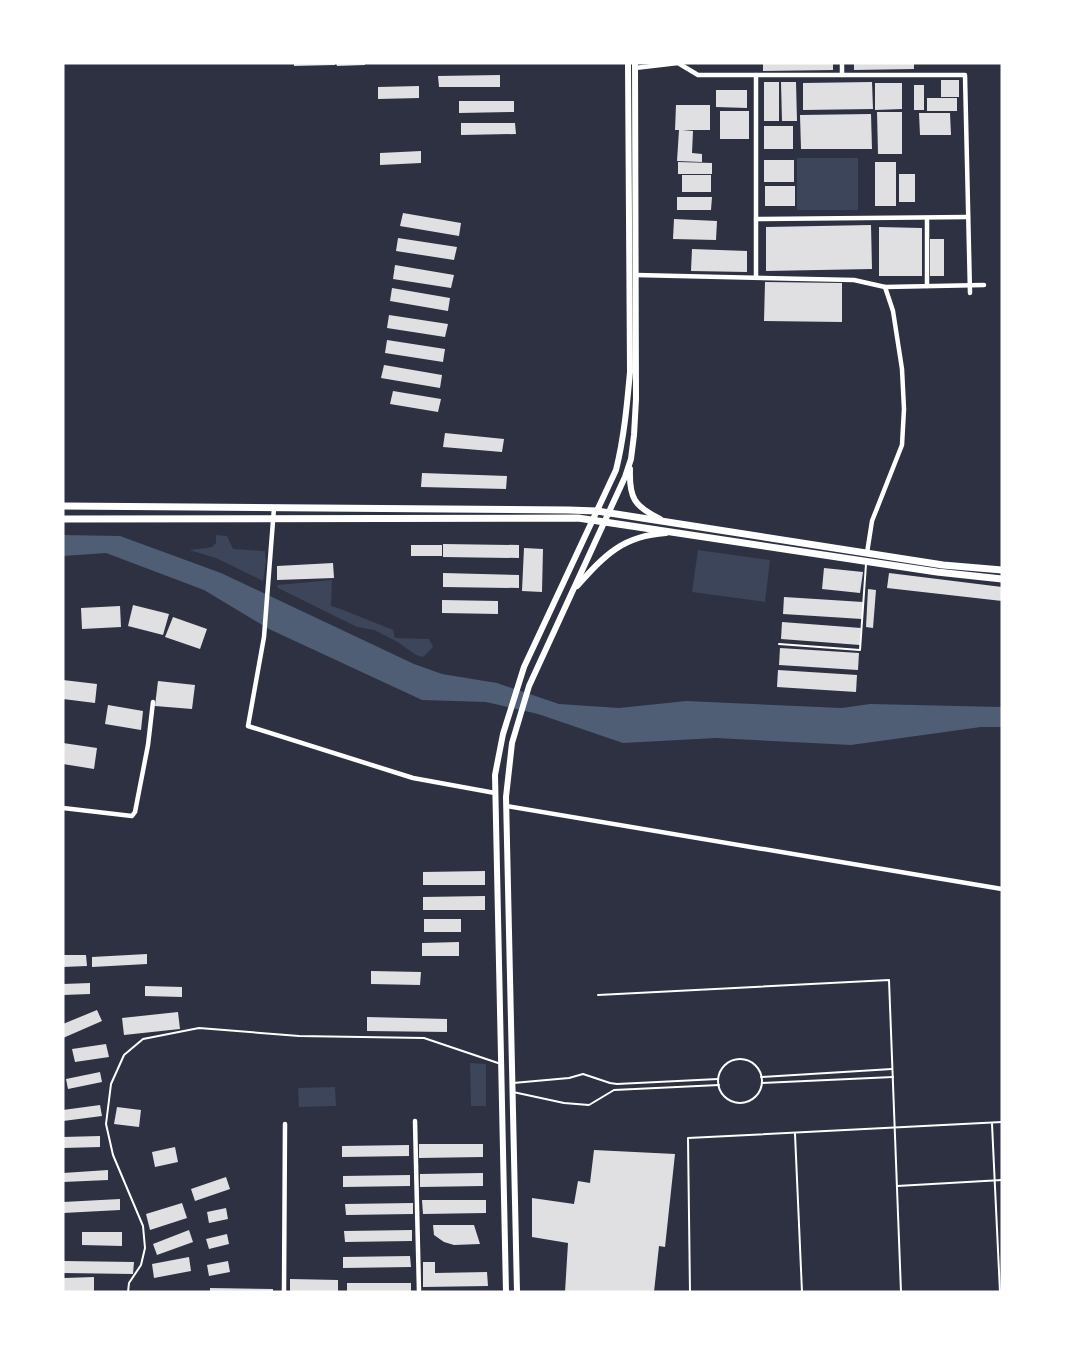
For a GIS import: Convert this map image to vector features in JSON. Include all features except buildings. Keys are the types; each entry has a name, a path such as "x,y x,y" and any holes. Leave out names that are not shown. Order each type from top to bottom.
{"main road":[{"path":"506,1292 495,775 502,734 524,667 616,470 622,448 630,372 628,63"},
{"path":"635,65 636,399 630,490 644,511 663,521"},
{"path":"518,1292 506,806 512,742 529,686 609,513 631,459"},
{"path":"63,506 597,511 867,557 937,572 1002,579"},
{"path":"63,519 561,518 593,520 867,557 1002,570"},
{"path":"572,591 597,563 618,546 639,538 675,532"}],"street":[{"path":"635,65 678,63 698,75 965,75 970,293"},
{"path":"842,63 842,75"},
{"path":"756,75 756,277"},
{"path":"756,219 968,217"},
{"path":"927,218 927,286"},
{"path":"636,274 854,280 885,287 984,285"},
{"path":"867,557 872,521 902,445 904,409 902,369 893,311 885,287"},
{"path":"274,508 264,637 248,726 413,778 495,793"},
{"path":"63,808 132,816 135,812 148,745 153,702"},
{"path":"506,806 1002,889"},
{"path":"415,1121 419,1292"},
{"path":"284,1292 285,1124"}],"lane":[{"path":"779,644 860,650 867,557"},
{"path":"598,995 889,980 901,1292"},
{"path":"128,1292 129,1283 141,1265 145,1248 143,1226 113,1155 106,1124 111,1084 124,1055 143,1039 199,1028 299,1036 424,1038 501,1064"},
{"path":"742,1059 755,1065 761,1077 762,1083 756,1095 751,1100 738,1103 725,1097 721,1092 718,1079 724,1066 729,1062 742,1059"},
{"path":"761,1077 892,1069"},
{"path":"513,1083 568,1078 583,1074 618,1084 718,1079"},
{"path":"762,1083 893,1077"},
{"path":"513,1092 564,1103 589,1105 614,1090 719,1085"},
{"path":"690,1292 688,1138 1002,1122"},
{"path":"992,1123 1000,1292"},
{"path":"795,1134 802,1292"},
{"path":"897,1186 1002,1180"}],"shaded area":[{"path":"797,158 858,158 858,210 797,210"},
{"path":"63,535 120,536 221,573 414,664 442,674 497,683 559,704 619,708 686,701 842,708 870,704 1002,707 1002,727 981,727 851,745 716,738 623,743 538,714 486,702 422,700 269,629 204,590 106,553 63,556"},
{"path":"216,535 227,536 233,549 265,551 263,581 216,558 189,550 212,547 216,543"},
{"path":"698,550 770,560 765,602 692,592"},
{"path":"332,580 331,606 393,630 395,638 429,639 433,647 423,657 416,655 396,641 374,630 357,627 278,588 277,585"},
{"path":"470,1063 486,1064 486,1106 471,1106"},
{"path":"335,1087 336,1106 299,1107 298,1088"}]}
